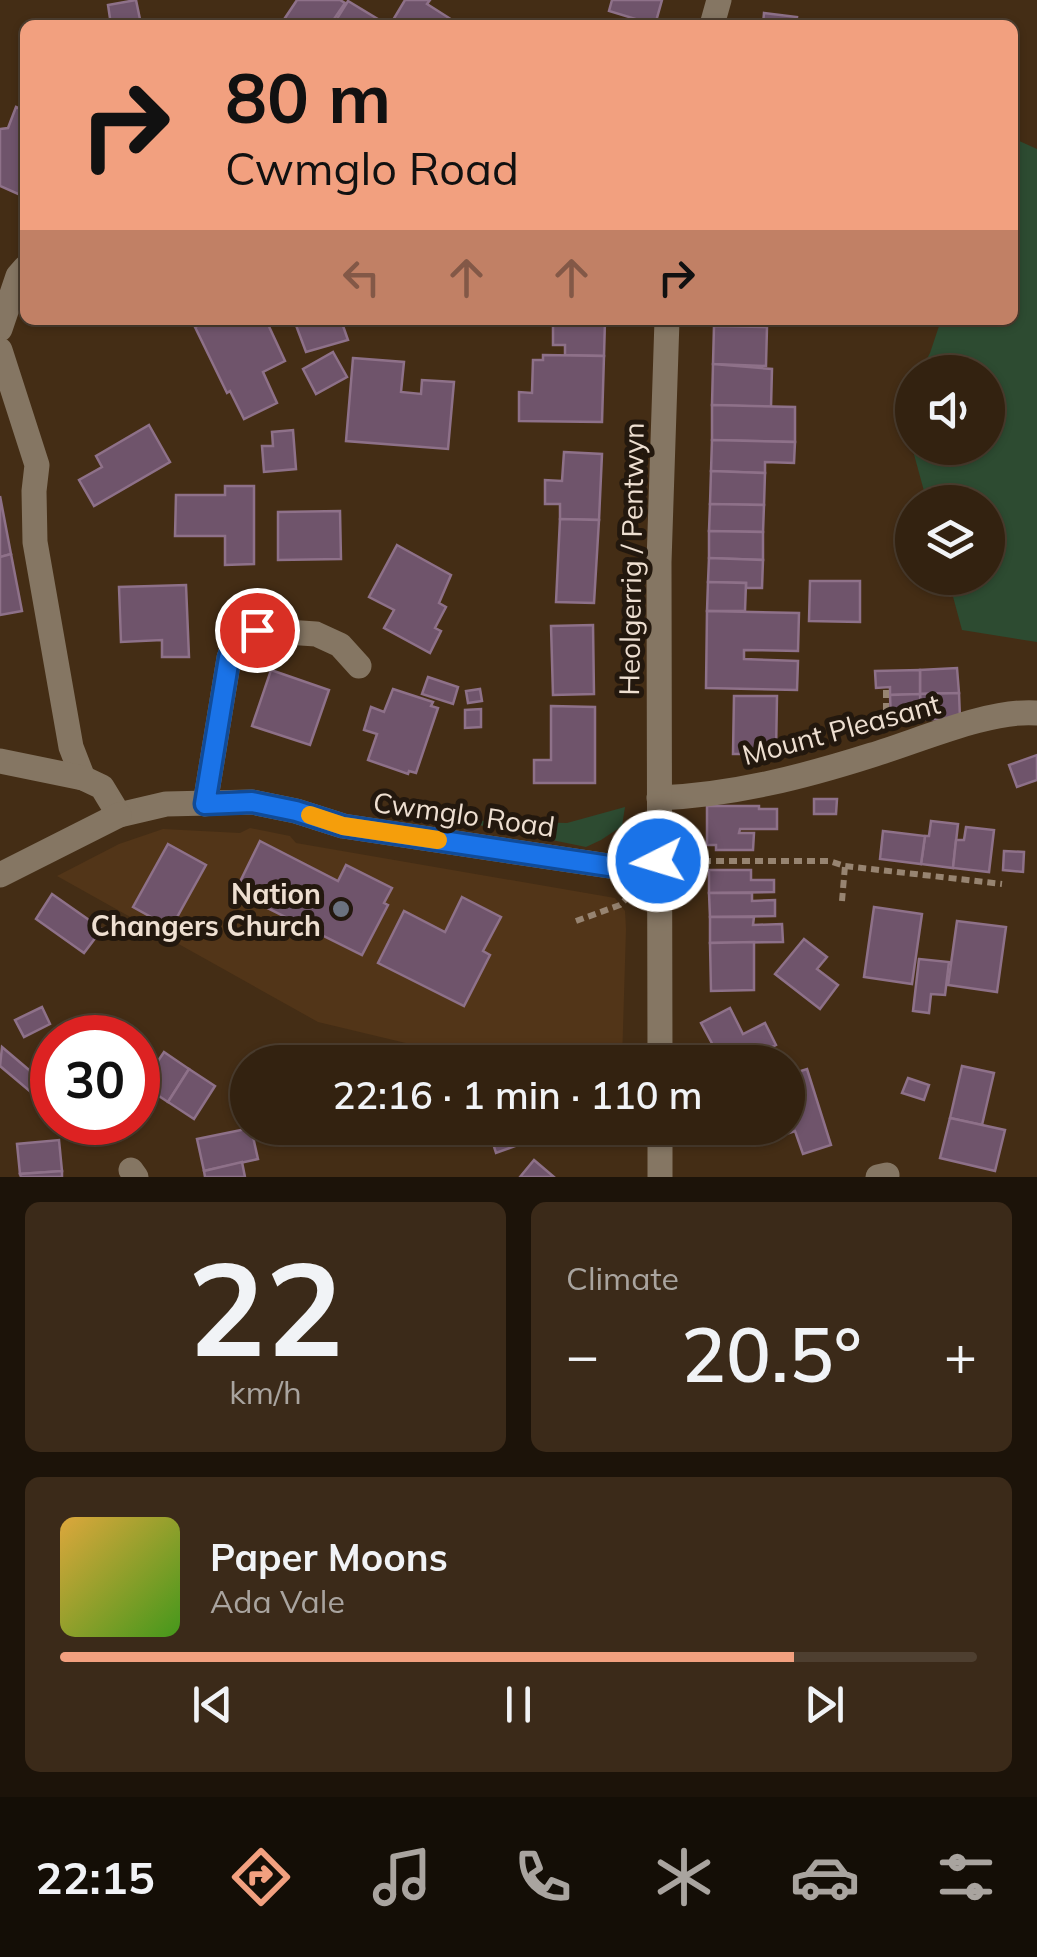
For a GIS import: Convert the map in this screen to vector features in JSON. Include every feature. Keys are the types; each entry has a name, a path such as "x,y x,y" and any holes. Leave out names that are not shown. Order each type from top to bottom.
{"street":[{"path":"0,328 20,274"},
{"name":"Heolgerrig / Pentwyn","path":"660,1045 659,562 667,325"},
{"path":"0,350 37,465 35,542 71,747 83,778"},
{"path":"205,804 229,658 234,642 245,632 316,634 340,645 359,666"},
{"name":"Mount Pleasant","path":"659,798 765,785 873,756 996,716 1037,713"},
{"path":"0,760 83,778 102,786 119,815"},
{"name":"Cwmglo Road","path":"0,875 119,815 166,804 252,802 343,826 609,866 658,863"},
{"path":"660,1145 660,1177"}],"path":[{"path":"658,863 828,861 1002,884"},
{"path":"842,900 845,866"}],"shaded area":[{"path":"250,828 290,836 296,843 615,898 625,911 626,929 623,1045 414,1045 318,1022 57,876 119,844 163,829 240,833"}],"green space":[{"path":"1018,140 1037,149 1037,642 962,630 953,595 1005,595 1005,485 922,485 917,465 1005,465 1005,355 929,355 939,325 1018,325"},
{"path":"625,807 622,826 586,847 454,820 567,823"}],"building":[{"path":"136,0 140,20 110,20 108,5"},
{"path":"297,0 345,3 333,20 285,18"},
{"path":"405,0 430,0 427,4 452,20 393,20"},
{"path":"612,0 662,0 656,20 639,20 609,11"},
{"path":"348,1 379,20 336,20"},
{"path":"764,13 797,17 797,20 763,20"},
{"path":"16,107 20,109 20,195 0,186 0,129 8,128"},
{"path":"268,325 285,361 263,372 277,403 244,419 195,327"},
{"path":"296,325 343,325 348,340 306,352"},
{"path":"553,325 605,325 604,356 565,355 565,345 553,345"},
{"path":"714,326 767,327 766,366 713,364"},
{"path":"333,352 347,377 316,394 303,369"},
{"path":"543,355 604,356 602,422 519,421 519,392 532,393 533,360 543,360"},
{"path":"353,358 404,362 401,392 421,394 422,380 454,382 448,449 346,441"},
{"path":"713,364 772,369 771,407 712,405"},
{"path":"712,405 795,407 795,442 712,440"},
{"path":"149,425 170,462 94,506 79,480 102,467 96,456"},
{"path":"293,430 296,469 264,472 262,446 273,446 272,432"},
{"path":"712,440 795,442 794,463 765,462 765,473 711,471"},
{"path":"564,452 602,454 599,520 560,519 560,504 545,504 545,480 562,481"},
{"path":"711,471 765,473 764,505 710,504"},
{"path":"225,486 254,486 254,564 225,565 225,536 175,536 176,495 225,495"},
{"path":"0,496 11,554 0,557"},
{"path":"710,504 764,505 763,532 709,531"},
{"path":"340,511 341,559 278,560 278,512"},
{"path":"560,519 599,520 594,603 556,602"},
{"path":"709,531 763,532 763,560 709,558"},
{"path":"397,545 451,575 439,603 446,607 435,628 441,631 430,653 384,628 394,610 369,597"},
{"path":"11,554 22,611 0,615 0,557"},
{"path":"709,558 763,560 762,588 746,588 746,583 708,582"},
{"path":"810,581 860,581 860,622 809,621"},
{"path":"708,582 746,583 745,611 707,611"},
{"path":"186,585 189,657 162,657 162,640 121,642 119,587"},
{"path":"707,611 799,613 798,651 744,650 744,659 798,661 797,690 706,688"},
{"path":"593,625 594,694 553,695 551,626"},
{"path":"957,668 959,693 920,694 920,670"},
{"path":"271,670 329,690 310,745 252,726"},
{"path":"920,670 920,694 890,695 890,687 876,688 875,671"},
{"path":"428,677 458,687 453,704 422,694"},
{"path":"393,689 433,702 431,706 438,708 416,773 408,774 368,760 377,734 364,730 371,707 384,712"},
{"path":"480,689 482,701 468,703 466,691"},
{"path":"959,693 960,718 921,720 920,694"},
{"path":"920,694 921,720 891,721 890,695"},
{"path":"734,696 777,696 776,754 733,754"},
{"path":"551,706 595,707 595,783 534,783 534,760 551,760"},
{"path":"481,709 481,727 465,728 465,710"},
{"path":"1037,755 1037,780 1017,787 1009,765"},
{"path":"814,799 837,799 836,814 814,814"},
{"path":"707,806 777,809 777,829 740,829 739,833 754,833 753,850 716,850 716,845 707,845"},
{"path":"931,821 958,824 953,868 921,864"},
{"path":"966,827 994,830 989,872 953,868 956,840 964,840"},
{"path":"883,831 925,836 921,864 880,859"},
{"path":"260,841 338,881 346,865 392,888 384,903 388,905 362,955 235,892"},
{"path":"168,844 206,865 171,928 133,907"},
{"path":"1004,851 1024,852 1023,872 1003,870"},
{"path":"709,870 751,870 751,880 774,880 774,892 709,893"},
{"path":"709,893 752,893 752,901 775,900 775,916 710,917"},
{"path":"52,894 102,929 84,953 36,919"},
{"path":"462,897 501,917 483,951 490,955 464,1006 378,963 404,911 445,932"},
{"path":"874,907 922,914 912,984 864,977"},
{"path":"710,917 754,917 753,925 782,924 783,942 710,943"},
{"path":"957,921 1006,927 997,992 948,985"},
{"path":"804,939 827,957 817,969 838,985 820,1009 775,974"},
{"path":"754,942 754,990 711,991 710,943"},
{"path":"919,959 949,962 945,995 931,994 929,1013 913,1011"},
{"path":"42,1007 46,1015 30,1015 30,1034 24,1037 15,1020"},
{"path":"730,1008 743,1034 765,1023 776,1045 713,1045 701,1023"},
{"path":"2,1047 30,1071 30,1091 0,1066"},
{"path":"164,1052 189,1069 168,1102 160,1097 160,1058"},
{"path":"962,1066 994,1073 982,1125 950,1118"},
{"path":"189,1069 215,1086 194,1119 168,1102"},
{"path":"805,1070 831,1145 803,1154 800,1145 805,1145"},
{"path":"908,1078 929,1085 924,1100 902,1093"},
{"path":"950,1118 1005,1130 995,1171 940,1158"},
{"path":"230,1132 230,1145 255,1145 258,1159 204,1171 197,1139"},
{"path":"17,1144 59,1145 62,1171 20,1174"},
{"path":"493,1145 518,1145 496,1153"},
{"path":"534,1160 554,1177 520,1177"},
{"path":"242,1162 245,1177 205,1177 204,1171"},
{"path":"62,1171 62,1177 20,1174"}],"slow traffic":[{"path":"310,815 343,826 438,840"}],"place":[{"name":"Nation Changers Church","path":"341,909"}],"route":[{"path":"257,630 245,632 234,642 229,658 205,804 252,802 343,826 609,866 658,865 658,861"}]}
